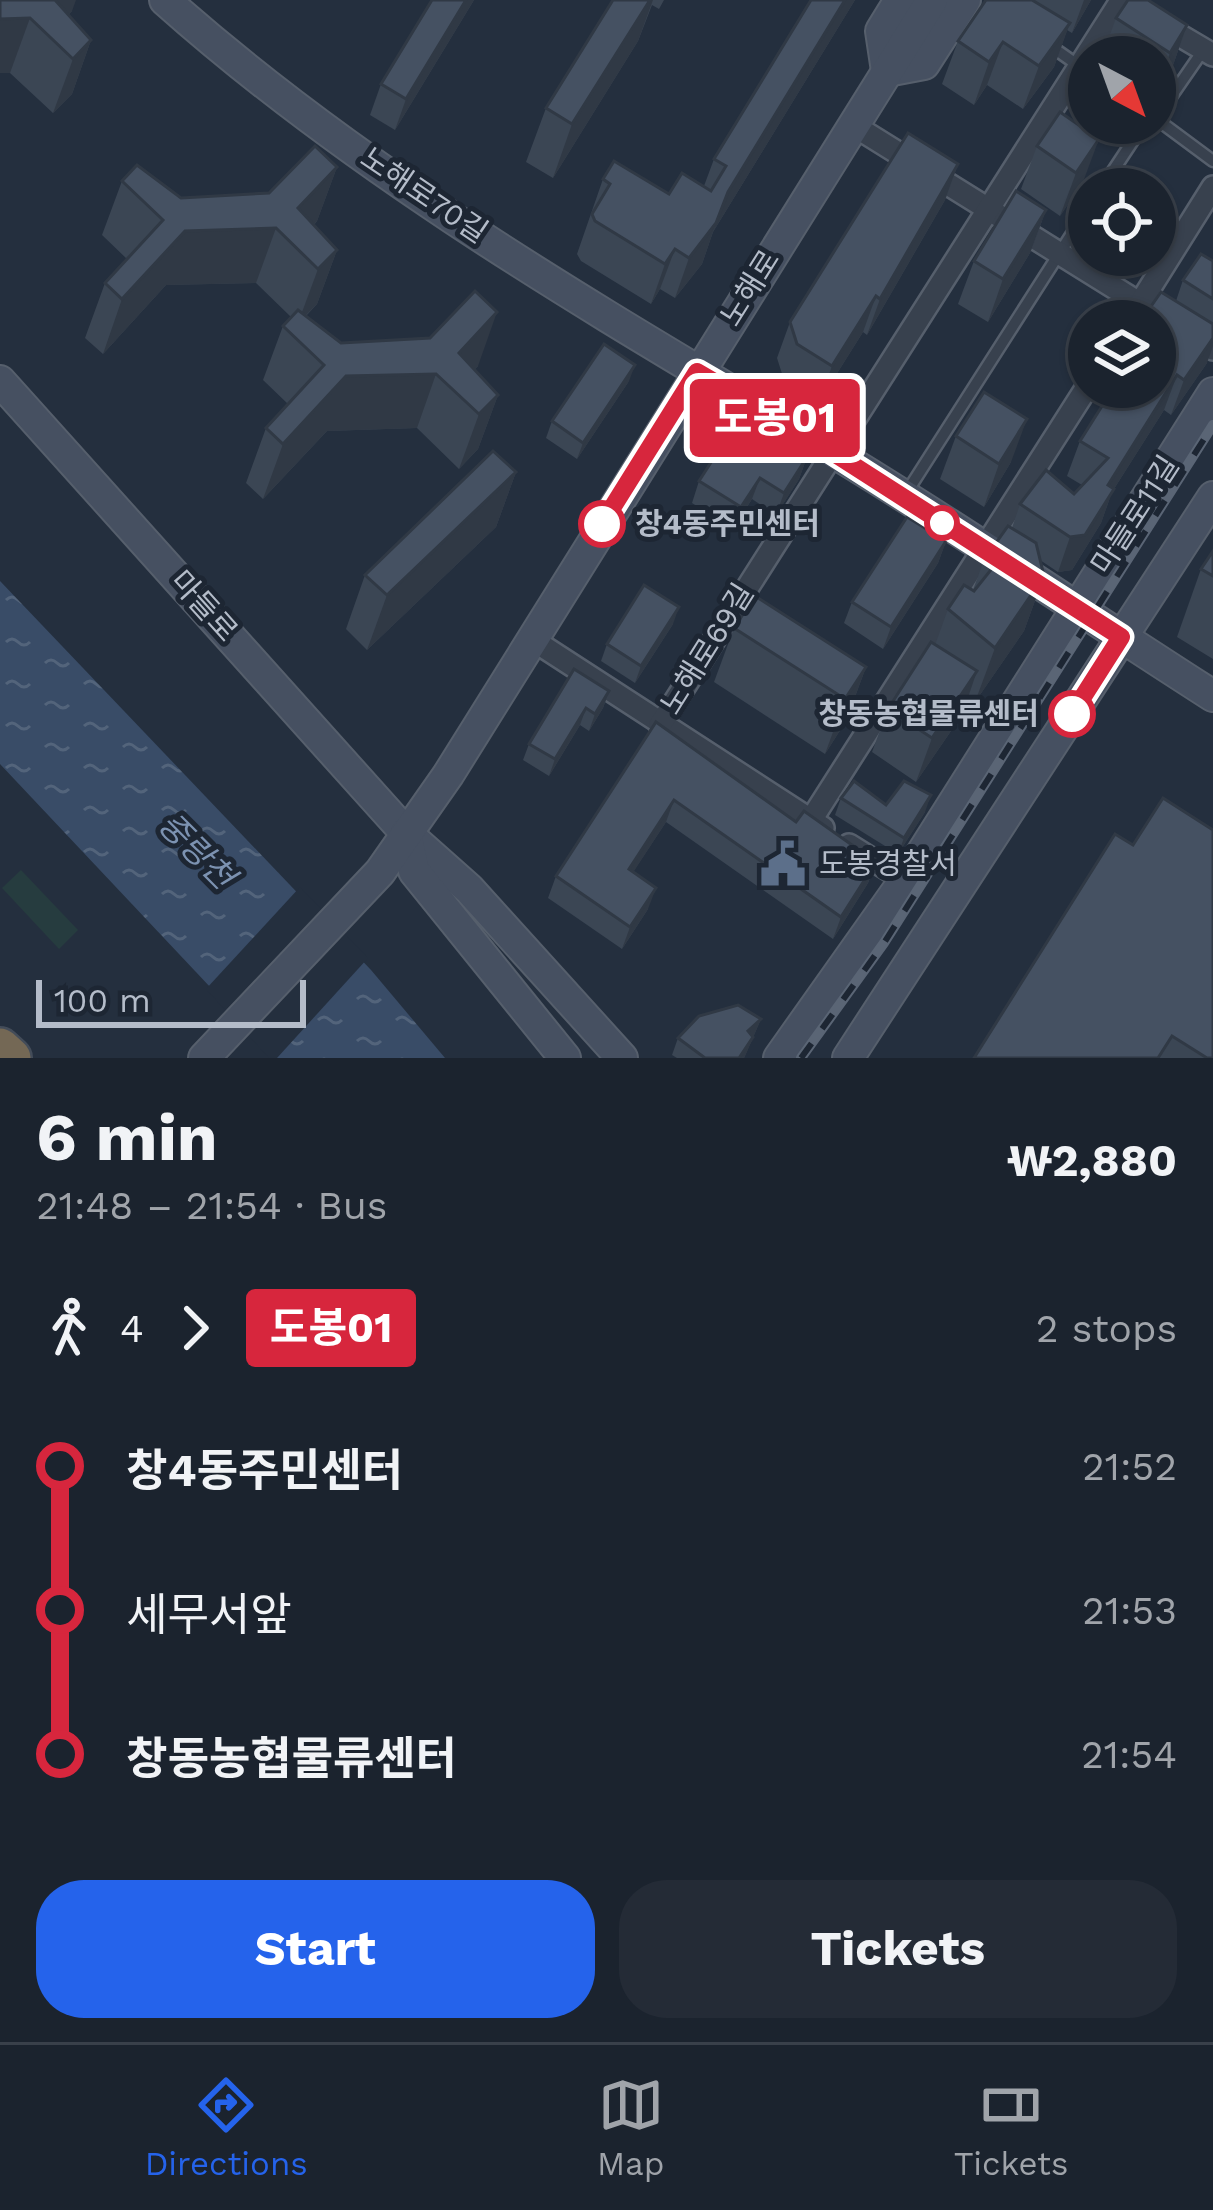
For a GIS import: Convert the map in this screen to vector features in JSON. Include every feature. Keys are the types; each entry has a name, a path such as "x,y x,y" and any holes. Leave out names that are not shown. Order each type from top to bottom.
{"highway":[{"path":"0,1048 11,1058"}],"main road":[{"name":"노해로70길","path":"165,0 298,111 592,312 697,372"},
{"path":"900,0 881,32 887,71 924,64 965,0"},
{"name":"노해로","path":"204,1058 380,872 448,776 932,0"},
{"path":"697,372 832,452 1213,696"},
{"name":"마들로","path":"0,381 406,833 470,890 622,1058"},
{"name":"마들로11길","path":"779,1058 905,880 1213,393"},
{"name":"마들로11길","path":"848,1058 1213,497"},
{"name":"마들로","path":"406,833 414,871 565,1058"},
{"path":"517,993 589,1058"}],"street":[{"path":"1120,0 1208,52"},
{"name":"노해로69길","path":"1101,36 1120,0"},
{"name":"노해로69길","path":"660,725 988,208 1068,92"},
{"path":"853,125 1058,253 1118,300"},
{"path":"1142,300 1213,187"},
{"path":"1176,332 1213,349"},
{"path":"811,820 963,575 985,550 1074,408"},
{"path":"530,638 905,880"}],"lane":[{"path":"1041,39 1068,58"},
{"path":"1176,93 1208,52"},
{"path":"1176,134 1213,160"},
{"path":"904,498 1068,238"}],"green space":[{"path":"21,870 78,930 59,949 2,888"}],"water":[{"name":"중랑천","path":"0,581 371,970 445,1058 277,1058 0,764"}],"pier":[{"path":"300,887 368,958 277,1058 269,1058 206,989"}],"building":[{"path":"0,0 55,0 91,40 73,59 30,18 0,19"},
{"path":"432,0 466,0 406,99 381,84"},
{"path":"613,0 650,0 572,124 546,108"},
{"path":"811,0 845,0 728,192 716,223 689,258 675,249 665,264 595,221 592,214 610,184 603,179 614,161 669,194 682,173 711,191 726,166 714,159"},
{"path":"986,0 1032,0 1070,23 1039,66 1003,42 989,62 958,41"},
{"path":"1128,0 1148,0 1187,25 1176,43 1176,36 1144,36 1116,18"},
{"path":"1060,112 1068,118 1068,144 1096,144 1079,168 1069,168 1037,146"},
{"path":"908,133 958,164 880,299 876,296 832,366 797,344 790,322"},
{"path":"315,146 337,167 298,208 337,250 318,269 276,228 185,231 122,299 105,283 163,220 122,181 137,165 181,198 269,193"},
{"path":"1016,191 1046,210 1003,279 974,261"},
{"path":"1201,254 1213,261 1213,299 1183,280"},
{"path":"475,291 497,312 459,353 498,395 479,414 436,374 346,376 283,444 266,428 324,365 283,326 298,310 341,343 430,338"},
{"path":"1176,301 1213,324 1213,338 1184,380 1177,375"},
{"path":"604,344 635,365 583,443 552,421"},
{"path":"984,392 1027,419 999,464 956,436"},
{"path":"1101,408 1156,408 1108,485 1114,489 1085,535 1070,537 1020,504 1046,470 1074,494 1108,458 1080,441"},
{"path":"757,425 807,457 784,493 760,478 741,507 699,481 730,433"},
{"path":"493,451 516,472 387,595 365,575"},
{"path":"907,517 946,541 891,627 852,602"},
{"path":"1008,526 1036,543 1044,576 995,648 948,609 964,585 974,591 994,566 984,560"},
{"path":"1213,551 1213,576 1201,569"},
{"path":"644,585 679,607 641,666 607,644"},
{"path":"755,596 866,667 845,699 734,628"},
{"path":"931,642 977,671 932,738 888,709"},
{"path":"574,669 609,691 595,714 586,708 555,759 529,744"},
{"name":"도봉경찰서","path":"656,722 796,822 804,811 876,862 841,917 674,800 629,869 656,888 630,927 556,876"},
{"path":"854,781 886,805 904,781 931,795 904,838 841,798"},
{"path":"1163,798 1213,830 1213,1058 1172,1036 1158,1058 974,1058 1115,834 1133,845"},
{"path":"738,1005 761,1019 748,1031 753,1037 739,1058 705,1058 678,1038 699,1016"}],"railway":[{"path":"801,1058 884,943 1213,425"}],"bus line":[{"name":"도봉01","path":"602,524 697,372 809,437 1121,637 1072,714"}],"place":[{"name":"창4동주민센터","path":"602,524"},
{"name":"창동농협물류센터","path":"1072,714"},
{"name":"도봉경찰서","path":"783,864"}]}
